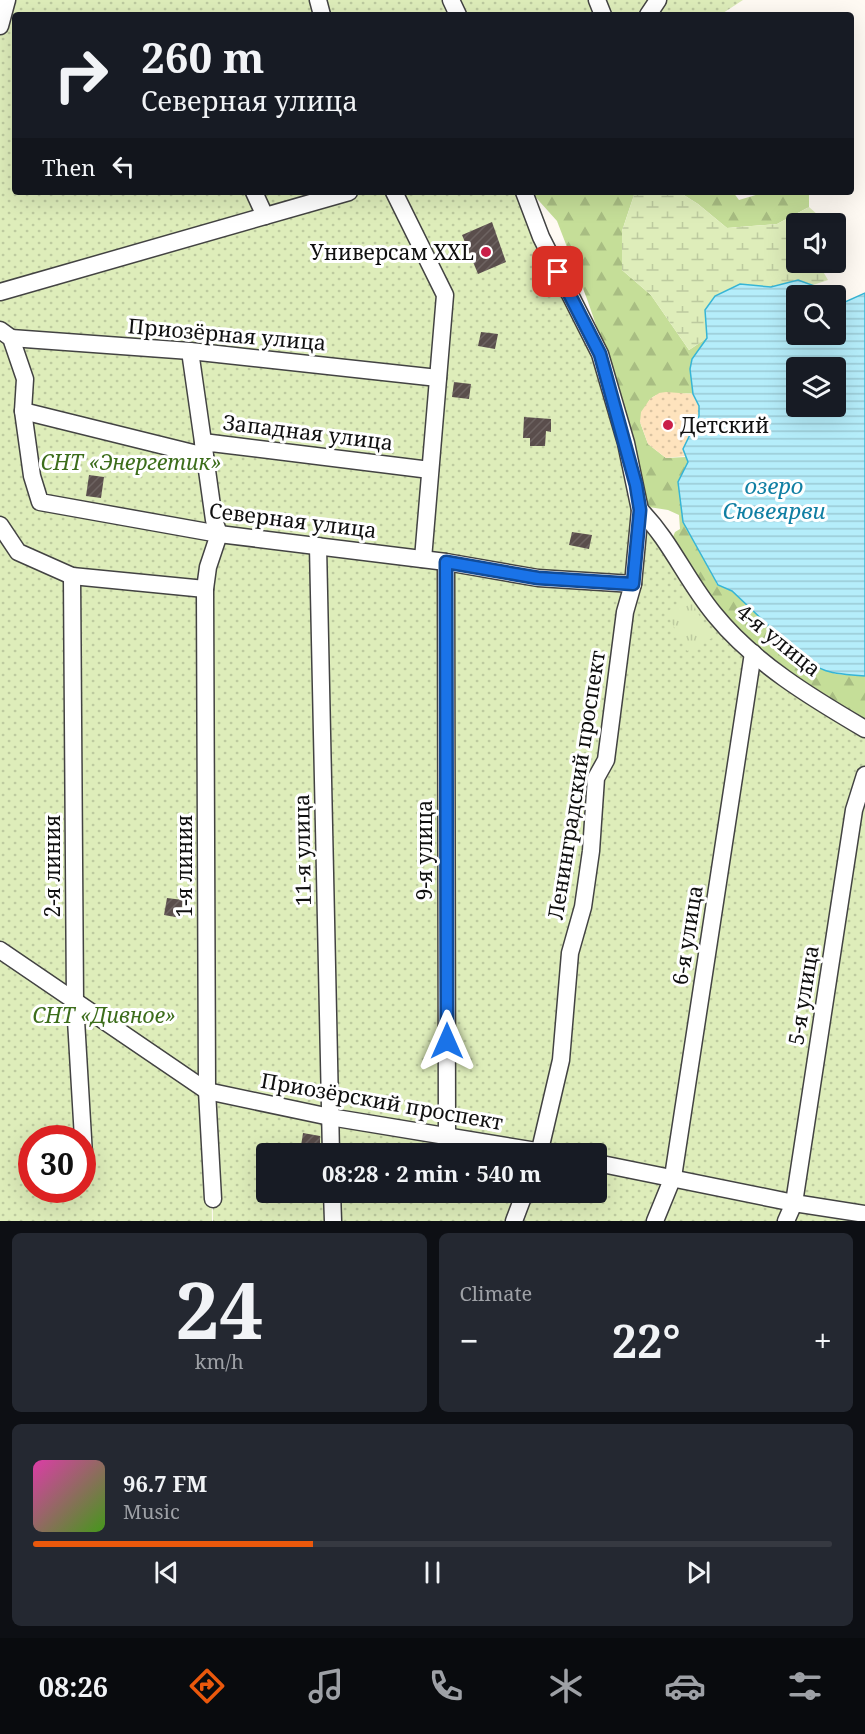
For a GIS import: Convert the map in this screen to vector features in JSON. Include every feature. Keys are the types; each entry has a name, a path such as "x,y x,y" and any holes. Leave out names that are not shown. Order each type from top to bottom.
{"street":[{"path":"0,26 7,0"},
{"path":"255,195 265,216"},
{"path":"0,292 339,195"},
{"path":"395,195 445,295 423,559"},
{"name":"Ленинградский проспект","path":"525,195 541,237 600,354 626,443 640,510 633,584 625,612 606,760 596,778 591,851 583,907 570,953 561,1060 545,1143"},
{"path":"6,334 25,379 23,411"},
{"name":"Приозёрная улица","path":"6,334 438,378"},
{"path":"190,351 214,520 219,534"},
{"name":"Западная улица","path":"23,411 204,449 430,470"},
{"name":"Северная улица","path":"23,411 32,476 40,502 219,534 446,562 538,578 633,584"},
{"name":"4-я улица","path":"640,510 657,527 714,615 753,653 804,690 865,729"},
{"path":"0,525 18,552 72,576 205,589"},
{"name":"1-я линия","path":"213,1199 207,1091 205,589 208,567 219,534"},
{"name":"11-я улица","path":"318,546 331,1143"},
{"name":"9-я улица","path":"446,562 447,1137"},
{"name":"2-я линия","path":"72,576 75,1003 82,1125"},
{"name":"6-я улица","path":"655,1221 673,1177 753,653"},
{"name":"5-я улица","path":"786,1221 794,1203 854,810 865,775"},
{"path":"0,950 207,1091"},
{"name":"Приозёрский проспект","path":"207,1091 330,1117 483,1143"},
{"path":"607,1165 794,1203 865,1214"},
{"path":"332,1203 333,1221"},
{"path":"514,1221 521,1203"}],"green space":[{"path":"0,0 743,0 725,12 12,12 12,195 525,195 626,443 640,510 865,728 865,1221 213,1221 205,589 200,592 212,1221 0,1221"},
{"path":"534,195 634,195 622,231 622,270 651,295 689,350 707,338 693,359 691,376 693,394 661,394 649,401 640,422 648,444 666,458 686,457 689,462 678,482 717,585 732,591 768,625 770,642 793,649 808,664 836,674 865,676 865,723 766,666 714,615 672,539 675,532 680,529 679,515 668,510 649,507 646,502 630,426 587,299 557,221"},
{"path":"634,195 684,195 727,228 777,224 786,219 786,273 824,273 828,280 813,285 798,280 771,287 740,284 705,310 707,338 689,350 651,295 622,270 622,231"},
{"path":"684,195 735,195 739,200 756,195 809,195 809,207 798,213 786,213 786,219 777,224 727,228"},
{"path":"809,207 816,213 798,213"},
{"path":"690,599 712,638 687,651 666,612"}],"sand":[{"name":"Детский","path":"659,393 693,394 699,406 700,416 683,449 686,456 666,458 648,444 640,422 641,412 650,399"}],"water":[{"name":"озеро Сювеярви","path":"798,280 812,285 786,285 786,345 846,345 846,302 865,293 865,676 826,671 810,663 793,649 781,651 770,642 768,625 732,591 718,585 683,522 678,482 688,462 683,449 699,416 699,406 693,394 690,369 692,359 707,338 705,310 715,296 740,284 771,287"}],"building":[{"name":"Универсам XXL","path":"492,222 506,262 478,274 462,235"},
{"path":"481,332 498,334 495,349 478,346"},
{"path":"454,382 471,384 469,399 452,397"},
{"path":"524,417 551,419 551,432 546,431 545,446 530,446 530,438 523,438"},
{"path":"89,475 104,477 101,498 86,496"},
{"path":"572,532 592,535 589,549 569,545"},
{"path":"167,898 183,900 181,918 164,915"},
{"path":"303,1133 320,1136 320,1143 301,1143"}],"place":[{"name":"Универсам XXL","path":"486,252"},
{"name":"Детский","path":"668,425"}],"route":[{"path":"447,1041 446,562 538,578 633,584 640,510 626,443 600,354 558,272"}],"park label":[{"name":"СНТ «Энергетик»","path":"131,462"},
{"name":"СНТ «Дивное»","path":"104,1015"}]}
